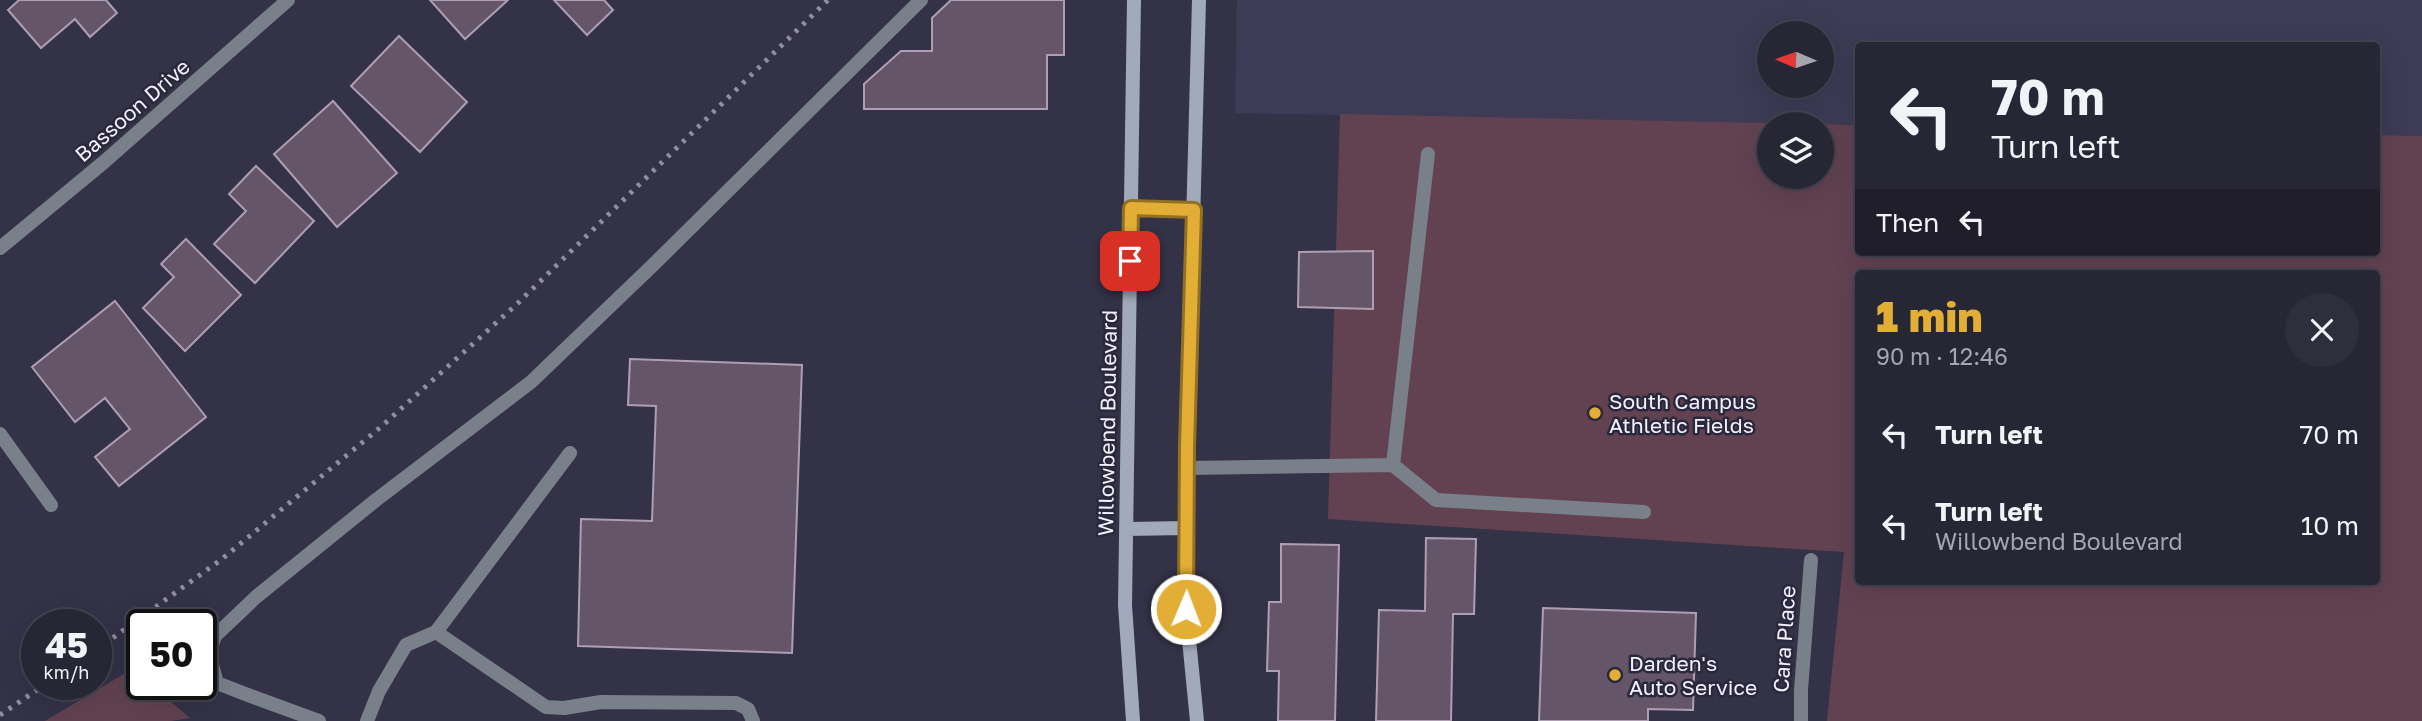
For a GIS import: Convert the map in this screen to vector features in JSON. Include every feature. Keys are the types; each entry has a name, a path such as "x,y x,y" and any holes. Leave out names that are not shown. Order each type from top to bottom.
{"main road":[{"name":"Willowbend Boulevard","path":"1133,721 1125,606 1135,0"},
{"path":"1197,721 1186,609 1199,0"},
{"path":"1131,208 1194,210"},
{"path":"1126,529 1187,528"}],"street":[{"name":"Bassoon Drive","path":"0,248 124,144 288,0"},
{"path":"319,721 217,683 209,654 215,636 256,597 376,500 531,382 921,0"},
{"path":"1392,466 1428,155"},
{"path":"0,434 51,506"},
{"path":"367,721 379,691 406,645 436,632 570,453"},
{"path":"1187,468 1392,466 1436,500 1644,512"},
{"name":"Cara Place","path":"1801,721 1811,560"},
{"path":"436,632 546,707 564,708 601,702 736,703 748,709 753,721"}],"shaded area":[{"path":"1237,0 2422,0 2422,136 2380,135 2380,42 1855,42 1855,125 1834,125 1834,112 1757,112 1757,123 1235,113"},
{"name":"South Campus Athletic Fields","path":"1340,114 1757,123 1757,189 1834,189 1834,124 1855,125 1855,256 2380,256 2380,135 2422,136 2422,721 1827,721 1844,552 1328,519"},
{"path":"126,673 126,700 169,700 190,718 171,721 45,721 80,700 112,700 112,681"}],"building":[{"path":"19,0 106,0 117,13 90,37 75,19 41,48 8,10"},
{"path":"430,0 508,0 465,39"},
{"path":"554,0 604,0 613,10 587,35"},
{"path":"951,0 1064,0 1064,55 1047,55 1047,109 864,109 864,84 901,51 932,51 932,18"},
{"path":"399,36 467,102 420,152 351,86"},
{"path":"333,101 397,173 337,227 274,154"},
{"path":"256,166 314,221 255,283 214,244 246,211 229,194"},
{"path":"186,239 241,295 185,351 143,308 174,277 161,264"},
{"path":"1373,251 1373,309 1298,307 1299,252"},
{"path":"115,301 206,417 119,486 95,457 130,429 105,398 75,422 32,367"},
{"path":"630,359 802,365 792,653 578,646 581,519 652,521 656,406 628,405"},
{"path":"1426,538 1476,539 1474,614 1453,614 1451,721 1376,721 1379,610 1425,611"},
{"path":"1281,544 1339,545 1335,721 1278,721 1279,671 1267,671 1269,602 1281,602"},
{"path":"1543,608 1696,613 1693,710 1648,709 1648,721 1539,721"}],"railway":[{"path":"112,638 222,559 382,426 517,304 828,0"},
{"path":"0,715 22,700"}],"place":[{"name":"South Campus Athletic Fields","path":"1595,413"},
{"name":"Darden's Auto Service","path":"1615,675"}],"route":[{"path":"1130,261 1131,208 1194,210 1187,447 1186,609"}]}
